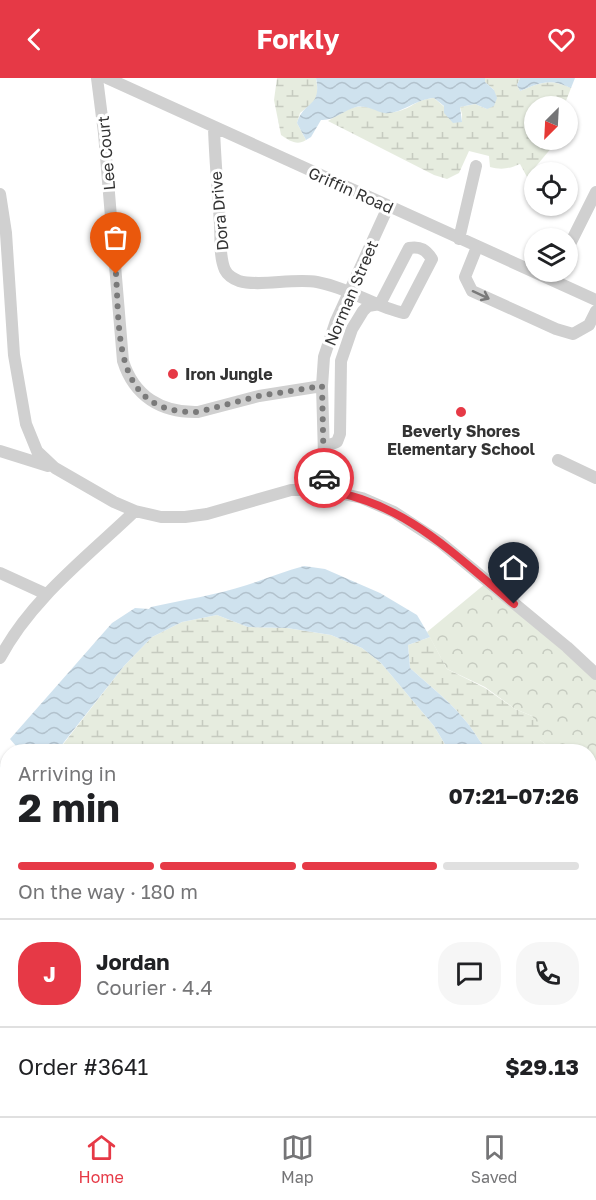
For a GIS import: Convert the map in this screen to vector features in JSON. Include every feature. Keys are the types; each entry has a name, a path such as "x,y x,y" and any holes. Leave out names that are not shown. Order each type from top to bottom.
{"street":[{"name":"Lee Court","path":"97,78 103,117 123,361 131,381 139,392 156,405 166,409 198,412 259,396 322,386"},
{"name":"Griffin Road","path":"107,78 459,239 524,264"},
{"name":"Dora Drive","path":"214,128 221,248 227,273 241,282 303,280 350,291"},
{"path":"459,239 476,166"},
{"path":"578,228 596,192"},
{"path":"0,194 6,233 15,366 26,424 37,451 55,468"},
{"name":"Norman Street","path":"325,490 322,386 324,357 350,291 388,207"},
{"path":"350,291 380,304 404,314 432,260 427,252 418,247 410,248 380,304"},
{"path":"477,247 465,277 472,291 556,329 573,334 590,325 596,311"},
{"name":"Griffin Road","path":"565,282 596,300"},
{"path":"324,447 337,442 340,434 341,361 352,329 368,306 380,304"},
{"path":"0,451 55,468 114,502 135,511 161,517 185,517 218,511 291,490 325,490 362,498 394,512 440,542 596,674"},
{"path":"558,460 596,478"},
{"path":"0,658 15,632 46,594 135,511"},
{"path":"0,573 46,594"}],"green space":[{"path":"277,78 316,78 318,94 315,101 300,113 297,123 306,140 303,142 294,142 281,135 274,100"},
{"path":"485,78 520,78 517,85 520,91 546,82 571,88 568,96 524,96 524,150 550,150 540,162 524,162 524,171 520,164 505,168 490,167 489,156 469,151 459,173 447,179 434,175 328,121 352,108 362,106 395,112 423,100 434,98 462,122 460,107 475,104 487,109 494,90 485,82"},
{"path":"491,579 596,666 596,744 545,744 540,740 532,716 515,709 485,687 447,669 427,632"},
{"path":"217,615 248,627 287,628 331,635 362,648 381,663 434,726 445,744 63,744 124,666 152,637 182,622"},
{"path":"430,637 447,669 485,688 515,709 532,716 541,728 540,740 545,744 483,744 455,709 410,668 408,645"}],"water":[{"path":"316,78 485,78 485,82 494,90 497,98 494,106 487,109 475,104 460,107 462,122 453,123 444,113 444,106 434,98 390,113 356,107 330,119 321,120 311,137 306,140 297,123 317,94"},
{"path":"520,78 575,78 571,88 546,82 520,91 517,85"},
{"path":"304,566 325,569 380,593 417,615 430,637 408,645 410,668 455,709 482,744 445,744 434,726 381,663 362,648 331,635 287,628 248,627 217,615 182,622 152,637 124,666 63,744 14,744 10,739 112,623 135,608 149,609 223,592"}],"way so far":[{"path":"116,274 123,361 131,381 139,392 156,405 166,409 198,412 259,396 322,386 324,478"}],"place":[{"name":"Iron Jungle","path":"173,374"},
{"name":"Beverly Shores Elementary School","path":"461,412"}],"route":[{"path":"324,478 325,490 345,493 378,504 415,524 514,604"}]}
